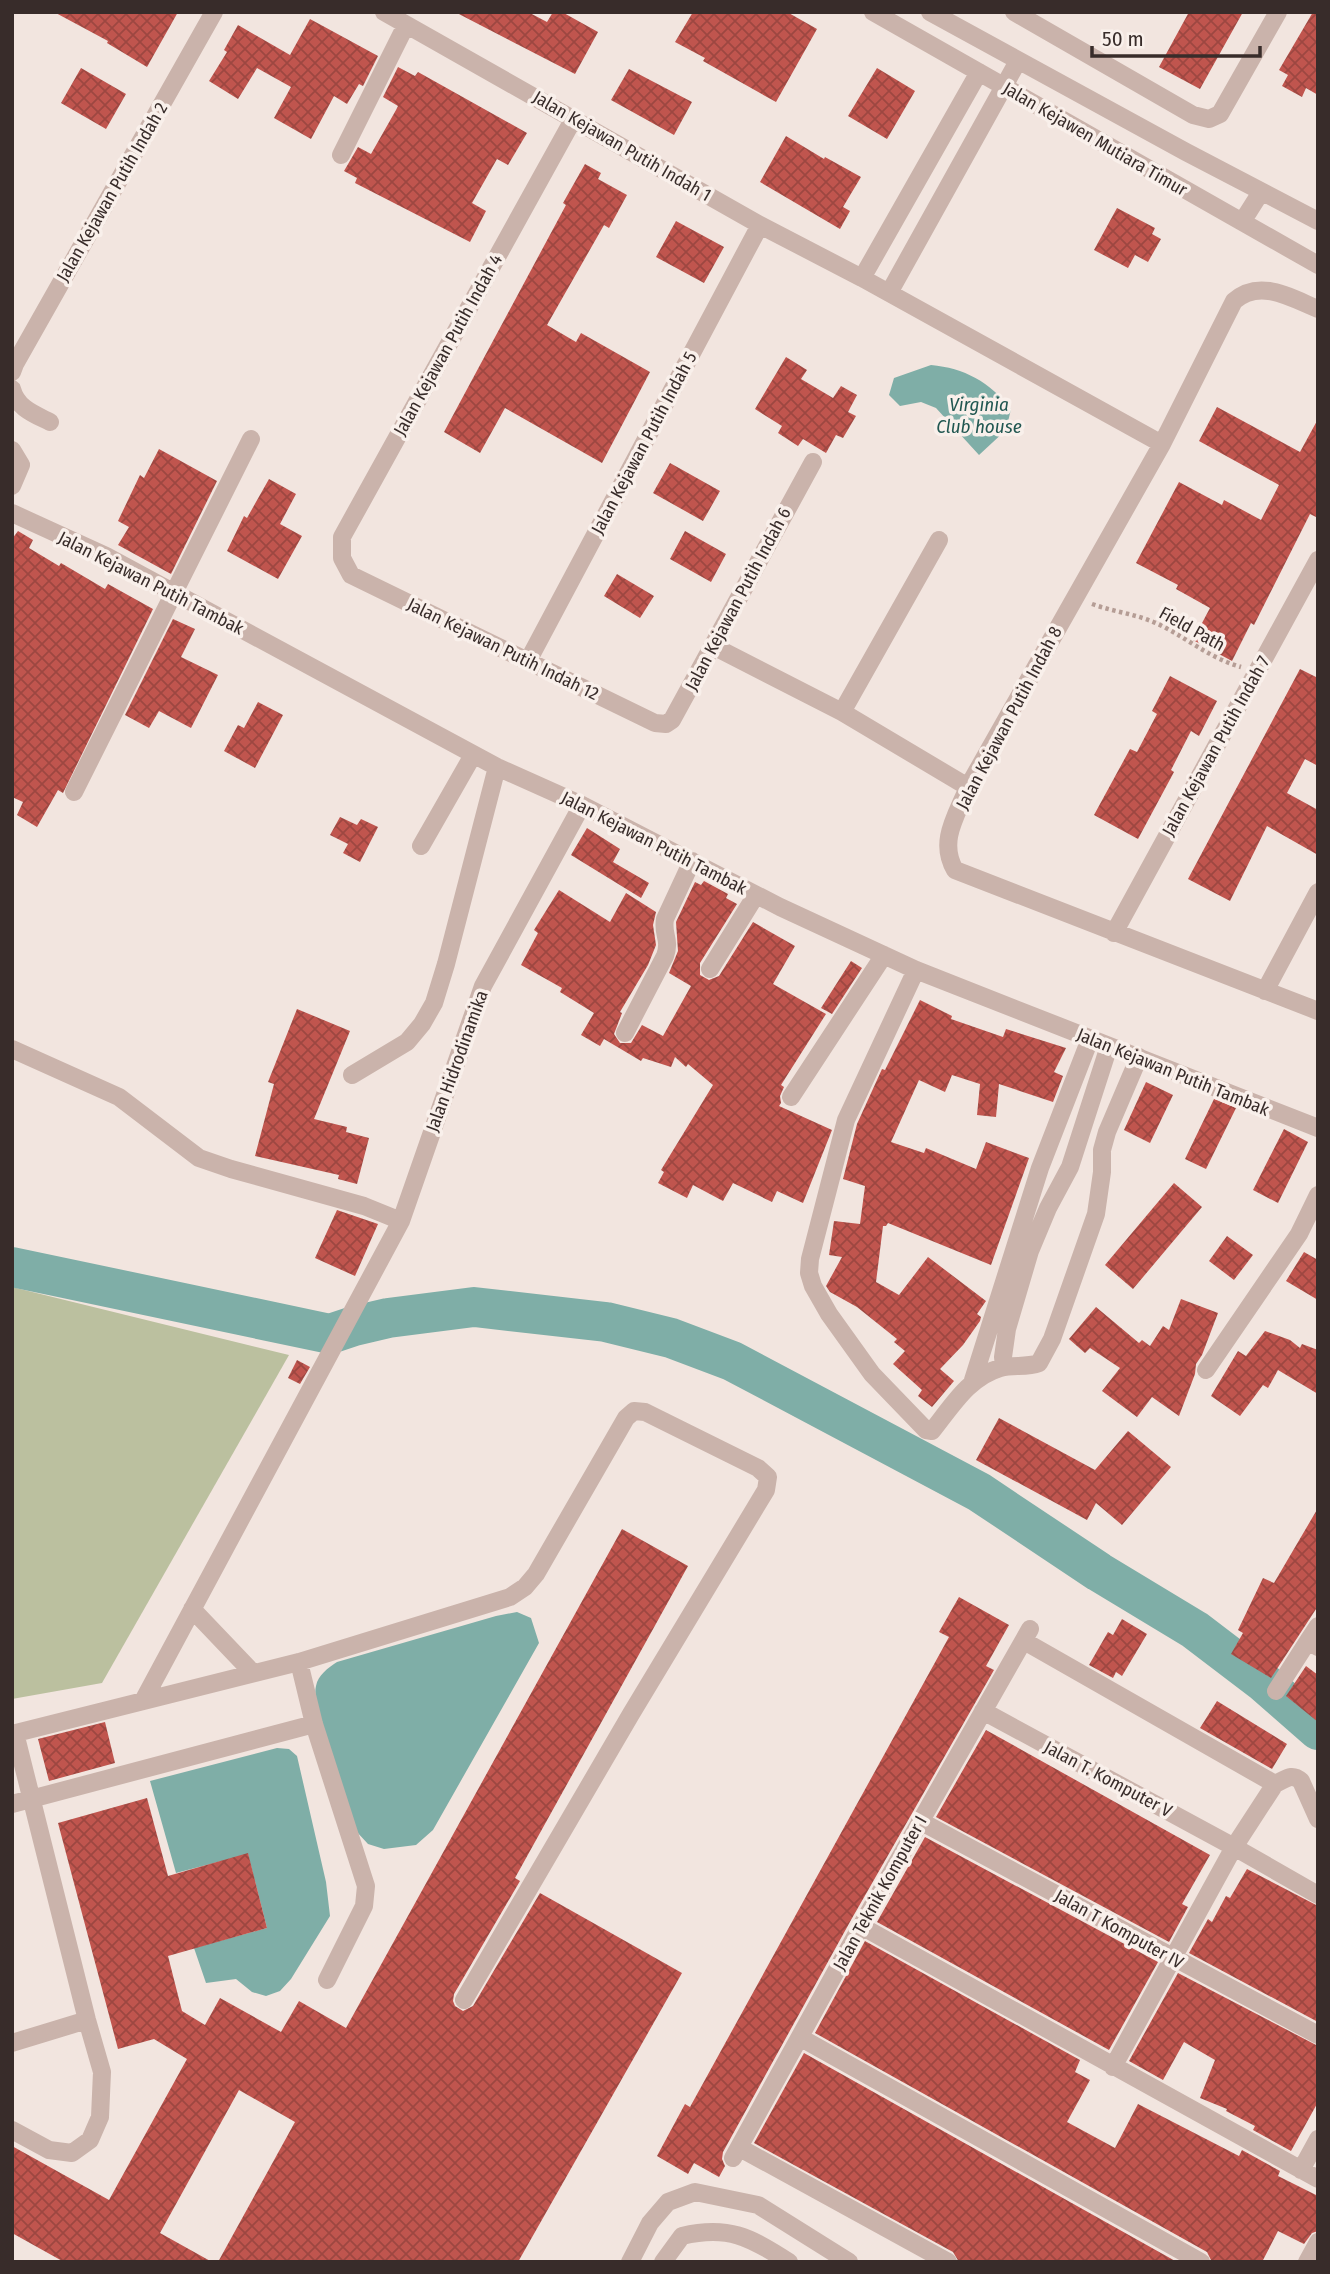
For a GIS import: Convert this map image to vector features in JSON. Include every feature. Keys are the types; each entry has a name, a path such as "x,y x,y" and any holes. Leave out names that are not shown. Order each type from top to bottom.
{"street":[{"name":"Jalan Kejawan Putih Indah 2","path":"12,372 214,12"},
{"name":"Jalan Kejawan Putih Indah 1","path":"384,12 760,225 862,278 1162,444"},
{"name":"Jalan Kejawen Mutiara Timur","path":"873,12 1318,265"},
{"name":"Jalan Kejawen Mutiara Timur","path":"930,12 1318,221"},
{"path":"1019,13 1193,115 1209,119 1220,114 1278,12"},
{"path":"341,155 406,26"},
{"path":"889,293 1018,61"},
{"path":"862,278 979,72"},
{"name":"Jalan Kejawan Putih Indah 4","path":"351,575 342,558 342,537 574,118"},
{"path":"1242,222 1261,192"},
{"name":"Jalan Kejawan Putih Indah 5","path":"528,661 760,225"},
{"name":"Jalan Kejawan Putih Indah 8","path":"1318,309 1267,290 1244,293 1234,301 1162,444 968,787 948,839 947,857 955,870 1318,1011"},
{"path":"12,390 24,408 50,422"},
{"path":"74,792 251,439"},
{"path":"12,450 20,465 12,486"},
{"name":"Jalan Kejawan Putih Indah 6","path":"655,723 666,724 672,720 813,461"},
{"name":"Jalan Kejawan Putih Tambak","path":"16,521 106,556 473,755 582,805 756,895 916,970 1318,1128"},
{"path":"842,712 939,540"},
{"name":"Jalan Kejawan Putih Indah 7","path":"1114,933 1318,560"},
{"name":"Jalan Kejawan Putih Indah 12","path":"351,575 655,723"},
{"path":"713,646 842,712 968,787"},
{"path":"421,846 473,755"},
{"path":"352,1075 407,1042 434,1003 497,767"},
{"name":"Jalan Hidrodinamika","path":"143,1701 401,1221 483,986 582,805"},
{"path":"625,1033 665,956 669,945 663,929 665,919 692,861"},
{"path":"1265,991 1318,892"},
{"path":"710,969 756,895"},
{"path":"791,1097 884,955"},
{"path":"916,970 846,1121 810,1259 809,1273 813,1286 830,1314 872,1374 926,1430 932,1430 973,1380 1040,1168 1090,1039"},
{"path":"1004,1366 1007,1329 1030,1251 1048,1208 1070,1167 1110,1046"},
{"path":"12,1049 119,1097 199,1158 364,1206 401,1221"},
{"path":"973,1380 1004,1366 1028,1367 1039,1363 1052,1339 1096,1214 1102,1150 1107,1132 1139,1057"},
{"path":"1070,1167 1101,1172"},
{"path":"1206,1370 1299,1234 1318,1195"},
{"path":"12,2130 49,2150 72,2153 90,2140 100,2117 102,2073 33,1798 14,1733 299,1662 510,1597 525,1587 536,1574 626,1418 634,1411 645,1412 758,1468 768,1476 766,1490 464,2000"},
{"path":"192,1609 253,1673"},
{"name":"Jalan Teknik Komputer I","path":"948,2262 737,2153 861,1926 1027,1635 1275,1784"},
{"path":"1276,1691 1315,1638"},
{"path":"299,1662 314,1724 366,1886 364,1906 327,1980"},
{"name":"Jalan T. Komputer V","path":"982,1711 1318,1895"},
{"path":"12,1804 314,1724"},
{"path":"1113,2067 1234,1847 1275,1784 1293,1776 1301,1781 1318,1819"},
{"name":"Jalan T Komputer IV","path":"920,1821 1318,2035"},
{"path":"861,1926 1318,2179"},
{"path":"12,2043 87,2020"},
{"path":"801,2038 1201,2262"},
{"path":"1301,2170 1318,2139"},
{"path":"630,2262 650,2223 668,2202 695,2192 758,2205 849,2262"},
{"path":"663,2262 682,2236 706,2230 734,2233 789,2262"},
{"path":"1307,2262 1318,2242"}],"path":[{"name":"Field Path","path":"1075,598 1133,613 1166,627 1193,646 1224,662 1256,673"}],"green space":[{"path":"12,1287 289,1355 102,1683 12,1699"}],"water":[{"name":"Virginia Club house","path":"931,365 954,369 975,378 994,391 1011,409 1006,430 979,455 936,408 921,402 900,406 889,395 894,378"},
{"path":"517,1612 531,1618 539,1643 433,1830 416,1845 384,1849 368,1844 356,1831 324,1735 316,1698 319,1678 337,1662"},
{"path":"277,1748 289,1749 297,1756 326,1882 330,1916 291,1979 280,1991 266,1996 252,1992 236,1979 206,1983 194,1948 267,1928 248,1854 176,1873 150,1781"}],"building":[{"path":"54,12 178,12 147,67 107,43 108,41"},
{"path":"455,12 528,12 547,22 553,12 562,12 598,32 575,74"},
{"path":"693,12 787,12 817,29 776,102 675,42"},
{"path":"1189,12 1243,12 1200,89 1159,67"},
{"path":"1313,12 1318,12 1318,95 1306,88 1302,97 1282,86 1288,75 1279,70"},
{"path":"310,19 378,56 363,86 359,84 347,104 334,96 311,139 274,118 291,87 257,68 238,99 209,81 227,52 224,50 238,25 290,55"},
{"path":"398,67 415,76 418,72 527,133 508,165 497,159 472,203 486,211 470,242 355,183 357,178 344,171 358,147 371,154 396,110 398,106 383,97"},
{"path":"81,68 126,94 106,129 61,103"},
{"path":"877,68 915,91 887,139 848,116"},
{"path":"629,69 692,102 674,135 611,100"},
{"path":"786,136 861,177 843,207 850,211 840,229 760,182"},
{"path":"585,164 601,173 598,179 627,195 609,228 604,225 547,325 576,342 581,333 650,372 602,463 505,408 480,453 444,432 566,205 563,203"},
{"path":"1117,208 1155,228 1152,234 1161,239 1148,262 1135,255 1128,268 1094,250"},
{"path":"676,221 724,247 704,283 656,257"},
{"path":"786,357 807,370 801,379 833,398 841,386 857,395 848,412 856,416 843,438 836,435 826,453 803,439 798,446 778,433 782,426 755,409"},
{"path":"1217,407 1300,452 1318,419 1318,518 1310,514 1254,625 1251,623 1232,661 1193,640 1210,608 1176,589 1178,585 1136,563 1179,482 1222,505 1224,500 1261,520 1279,485 1199,441"},
{"path":"159,449 217,481 171,574 118,545 129,527 118,521 140,475 144,478"},
{"path":"670,463 720,491 703,521 653,493"},
{"path":"269,479 296,494 280,524 302,536 278,579 227,551 244,516 247,518"},
{"path":"18,531 33,540 29,548 59,566 61,563 105,589 108,584 153,609 63,793 58,790 37,827 17,815 23,802 12,797 12,539"},
{"path":"685,531 726,554 711,582 670,559"},
{"path":"617,574 654,596 640,618 604,596"},
{"path":"173,619 195,629 181,657 218,675 191,728 159,711 149,728 125,715"},
{"path":"1300,669 1318,678 1318,766 1305,759 1287,793 1318,810 1318,855 1267,826 1230,901 1188,879"},
{"path":"1170,676 1217,701 1199,736 1191,731 1171,770 1174,772 1138,839 1094,815 1130,749 1137,752 1157,714 1152,711"},
{"path":"258,702 283,715 255,768 224,751 238,725 244,728"},
{"path":"340,817 357,825 361,819 378,827 360,862 343,853 348,844 330,835"},
{"path":"587,828 620,849 613,862 649,883 641,898 571,855"},
{"path":"704,881 728,894 726,898 737,904 700,963 700,975 709,980 719,976 753,922 795,946 773,984 826,1014 781,1085 784,1087 779,1106 832,1130 803,1203 777,1191 772,1202 733,1183 723,1201 693,1185 687,1198 658,1183 664,1172 661,1170 713,1085 675,1057 671,1067 643,1058 641,1061 604,1039 600,1046 581,1035 594,1013 560,992 562,988 521,965 538,933 534,930 559,890 610,922 626,893 656,912 653,925 656,945 648,965 620,1012 622,1013 614,1034 620,1043 631,1043 642,1025 663,1036 691,986 669,973 678,951 676,922 695,882 701,885"},
{"path":"851,961 862,968 832,1014 821,1008"},
{"path":"920,1000 952,1016 951,1019 1003,1037 1006,1029 1066,1048 1054,1072 1063,1076 1053,1102 999,1084 996,1117 977,1115 980,1084 952,1075 945,1092 919,1080 891,1142 924,1153 926,1148 976,1169 986,1142 1029,1158 991,1265 888,1223 883,1226 876,1282 899,1295 928,1257 986,1301 977,1314 981,1317 980,1321 963,1345 940,1369 954,1381 932,1407 918,1396 922,1390 893,1364 905,1351 894,1342 897,1339 857,1307 830,1292 826,1286 842,1257 829,1255 834,1221 860,1224 865,1186 843,1179 857,1124 882,1069 885,1070"},
{"path":"297,1009 350,1031 314,1119 347,1127 346,1132 369,1138 357,1184 338,1179 339,1175 255,1156 274,1084 268,1082"},
{"path":"1146,1082 1173,1095 1150,1143 1124,1130"},
{"path":"1214,1099 1236,1108 1206,1169 1185,1159"},
{"path":"1284,1129 1308,1142 1278,1203 1253,1190"},
{"path":"1174,1183 1202,1207 1133,1289 1105,1265"},
{"path":"337,1210 378,1224 355,1276 315,1258"},
{"path":"1227,1236 1253,1255 1234,1280 1209,1261"},
{"path":"1304,1252 1318,1260 1318,1300 1286,1281"},
{"path":"1181,1299 1218,1313 1196,1364 1195,1374 1179,1416 1152,1397 1137,1417 1102,1391 1120,1368 1090,1348 1085,1353 1069,1339 1096,1307 1139,1343 1142,1340 1150,1346 1163,1326 1169,1330"},
{"path":"1265,1331 1290,1340 1300,1348 1302,1344 1318,1350 1318,1394 1278,1370 1268,1388 1263,1385 1240,1416 1211,1396 1238,1351 1246,1356"},
{"path":"297,1360 310,1367 300,1384 288,1378"},
{"path":"999,1418 1095,1470 1128,1431 1171,1467 1122,1525 1096,1503 1087,1520 976,1460"},
{"path":"1318,1508 1318,1606 1271,1678 1231,1654 1243,1633 1238,1630 1263,1578 1274,1583"},
{"path":"622,1529 688,1566 515,1878 520,1881 454,1994 453,2001 455,2006 463,2011 473,2006 540,1893 682,1973 518,2262 218,2262 295,2122 239,2090 160,2233 212,2262 64,2262 12,2233 12,2146 109,2200 187,2059 154,2039 118,2049 58,1823 147,1798 168,1876 248,1853 267,1928 168,1956 182,2011 205,2025 220,1998 281,2032 299,2001 346,2028"},
{"path":"959,1597 1009,1625 986,1666 994,1670 851,1920 723,2152 725,2166 719,2177 694,2163 688,2174 657,2156 685,2104 690,2107 949,1637 939,1632"},
{"path":"1122,1619 1147,1634 1122,1676 1116,1672 1113,1678 1089,1665 1108,1632 1113,1635"},
{"path":"1306,1666 1318,1675 1318,1722 1286,1696"},
{"path":"1217,1701 1287,1744 1272,1769 1200,1728"},
{"path":"105,1722 115,1763 49,1781 38,1739"},
{"path":"986,1730 1210,1855 1182,1904 1188,1907 1169,1942 936,1817"},
{"path":"925,1837 1158,1962 1109,2050 877,1922"},
{"path":"1247,1869 1318,1906 1318,2022 1189,1953 1208,1919 1212,1922 1226,1896 1230,1898"},
{"path":"865,1941 1080,2060 1075,2072 1090,2080 1067,2122 1115,2148 1138,2104 1239,2156 1242,2150 1280,2171 1278,2176 1318,2196 1318,2231 1312,2233 1304,2244 1278,2231 1262,2262 1212,2262 1207,2252 815,2033"},
{"path":"1178,1973 1318,2046 1318,2102 1291,2151 1253,2130 1255,2126 1226,2111 1227,2109 1200,2098 1215,2060 1184,2042 1163,2080 1129,2061"},
{"path":"804,2053 1177,2262 959,2262 953,2252 754,2143"}],"waterway":[{"path":"12,1267 330,1334 388,1318 474,1307 606,1322 671,1338 732,1361 979,1492 1099,1572 1195,1630 1262,1681 1318,1730"}]}
